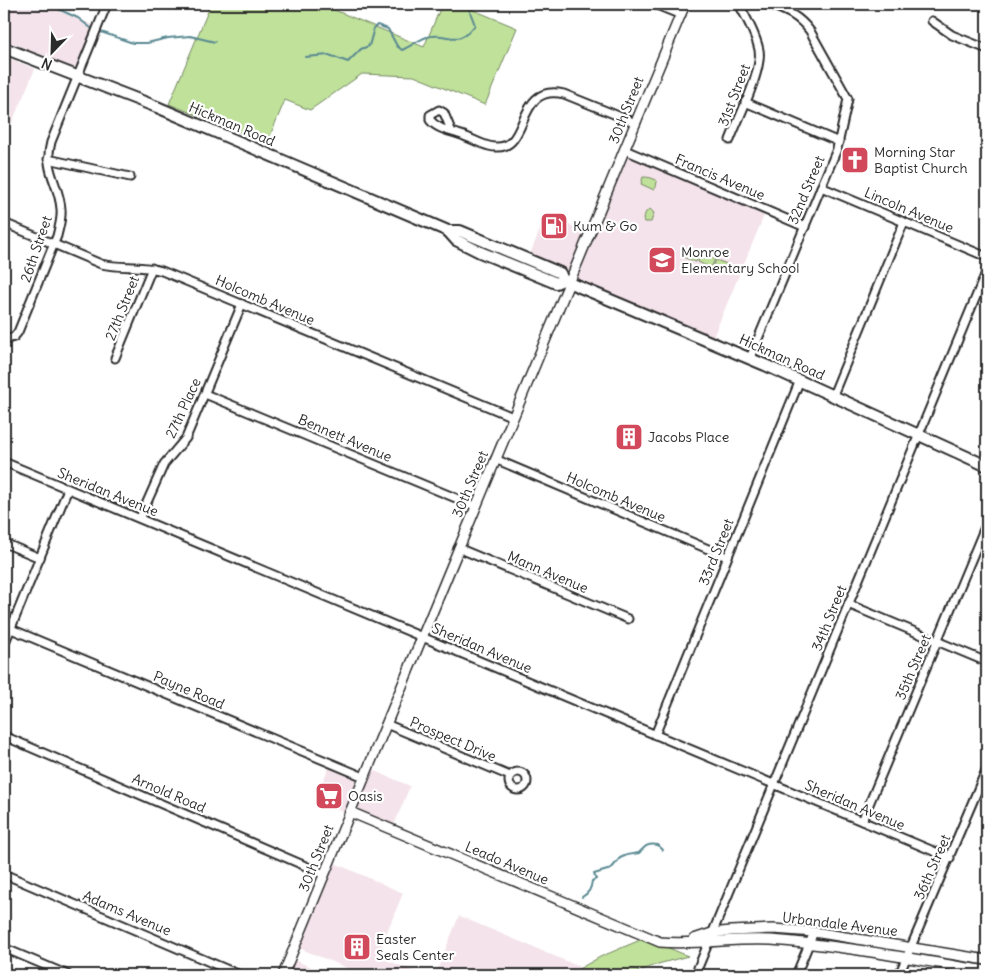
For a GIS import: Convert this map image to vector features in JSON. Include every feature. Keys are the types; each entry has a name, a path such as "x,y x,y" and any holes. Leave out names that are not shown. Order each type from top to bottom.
{"main road":[{"name":"Hickman Road","path":"4,48 157,107 448,231 456,240 502,262 556,283 566,281 750,358 987,466"}],"street":[{"name":"26th Street","path":"4,340 14,337 18,332 61,221 62,211 48,167 51,142 107,4"},
{"path":"654,4 681,14"},
{"name":"30th Street","path":"283,975 513,417 566,281 625,150 685,4"},
{"name":"31st Street","path":"730,140 756,76 760,59 758,44 739,4"},
{"name":"32nd Street","path":"750,358 839,142 848,106 845,92 810,31 796,16 768,4"},
{"path":"932,21 952,34 987,49"},
{"path":"451,130 489,146 498,147 513,140 518,134 528,109 535,99 541,95 556,92 636,123"},
{"path":"745,102 839,142"},
{"name":"Francis Avenue","path":"625,150 805,227"},
{"path":"48,159 130,177"},
{"name":"Lincoln Avenue","path":"821,186 987,257"},
{"path":"833,395 904,222"},
{"name":"Holcomb Avenue","path":"4,224 101,264 116,267 143,266 152,268 513,417"},
{"name":"27th Street","path":"115,358 152,268"},
{"name":"34th Street","path":"694,975 987,270"},
{"name":"27th Place","path":"140,518 164,464 186,438 242,304"},
{"name":"33rd Street","path":"655,734 800,380"},
{"name":"Bennett Avenue","path":"205,394 475,506"},
{"name":"Holcomb Avenue","path":"495,460 727,557"},
{"name":"Sheridan Avenue","path":"4,462 950,858"},
{"path":"4,645 7,627 40,558 68,489"},
{"name":"35th Street","path":"862,821 987,522"},
{"path":"4,543 40,558"},
{"name":"Mann Avenue","path":"458,548 628,619"},
{"path":"848,604 987,662"},
{"name":"Payne Road","path":"7,627 364,777"},
{"name":"Prospect Drive","path":"386,724 510,776"},
{"name":"Arnold Road","path":"4,736 324,874"},
{"name":"36th Street","path":"899,975 987,768"},
{"name":"Leado Avenue","path":"350,812 653,939"},
{"name":"Adams Avenue","path":"4,874 240,975"},
{"name":"Urbandale Avenue","path":"653,939 660,942 689,942 710,937 773,929 814,932 987,960"},
{"path":"796,975 814,932"},
{"name":"Urbandale Avenue","path":"710,937 809,944 987,971"},
{"path":"4,948 68,975"}],"shaded area":[{"path":"4,4 42,4 95,26 78,66 72,67 4,40"},
{"path":"4,56 35,69 4,141"},
{"name":"Monroe Elementary School","path":"625,150 766,211 711,342 526,264 546,215 590,234"},
{"path":"331,763 364,777 368,768 410,786 392,830 314,801"},
{"path":"330,861 403,893 377,956 423,975 364,975 299,948 294,960 331,975 283,975"},
{"path":"459,916 580,967 568,975 435,975"}],"green space":[{"path":"211,4 320,4 424,47 442,4 459,4 517,28 485,105 414,76 362,74 310,110 285,100 267,143 169,104"},
{"path":"643,177 657,181 654,190 641,184"},
{"path":"650,209 654,213 651,222 644,222 643,219 646,212"},
{"path":"687,248 700,253 696,262 683,257"},
{"path":"701,254 715,259 711,268 698,262"},
{"path":"716,260 727,264 723,273 712,269"},
{"path":"645,938 688,956 628,975 568,975 600,957"}],"waterway":[{"path":"47,4 78,18 91,28"},
{"path":"305,57 329,55 348,62 361,49 369,46 374,28 377,25 388,29 397,46 402,50 427,37 458,38 469,32 475,25 467,4"},
{"path":"101,32 133,43 147,43 168,38 190,36 215,42"},
{"path":"582,897 589,890 592,881 596,879 594,874 611,869 620,858 639,853 649,845 658,845 663,850"}],"place":[{"name":"Morning Star Baptist Church","path":"855,160"},
{"name":"Kum & Go","path":"554,226"},
{"name":"Monroe Elementary School","path":"662,260"},
{"name":"Jacobs Place","path":"629,437"},
{"name":"Oasis","path":"329,796"},
{"name":"Easter Seals Center","path":"357,947"}]}
